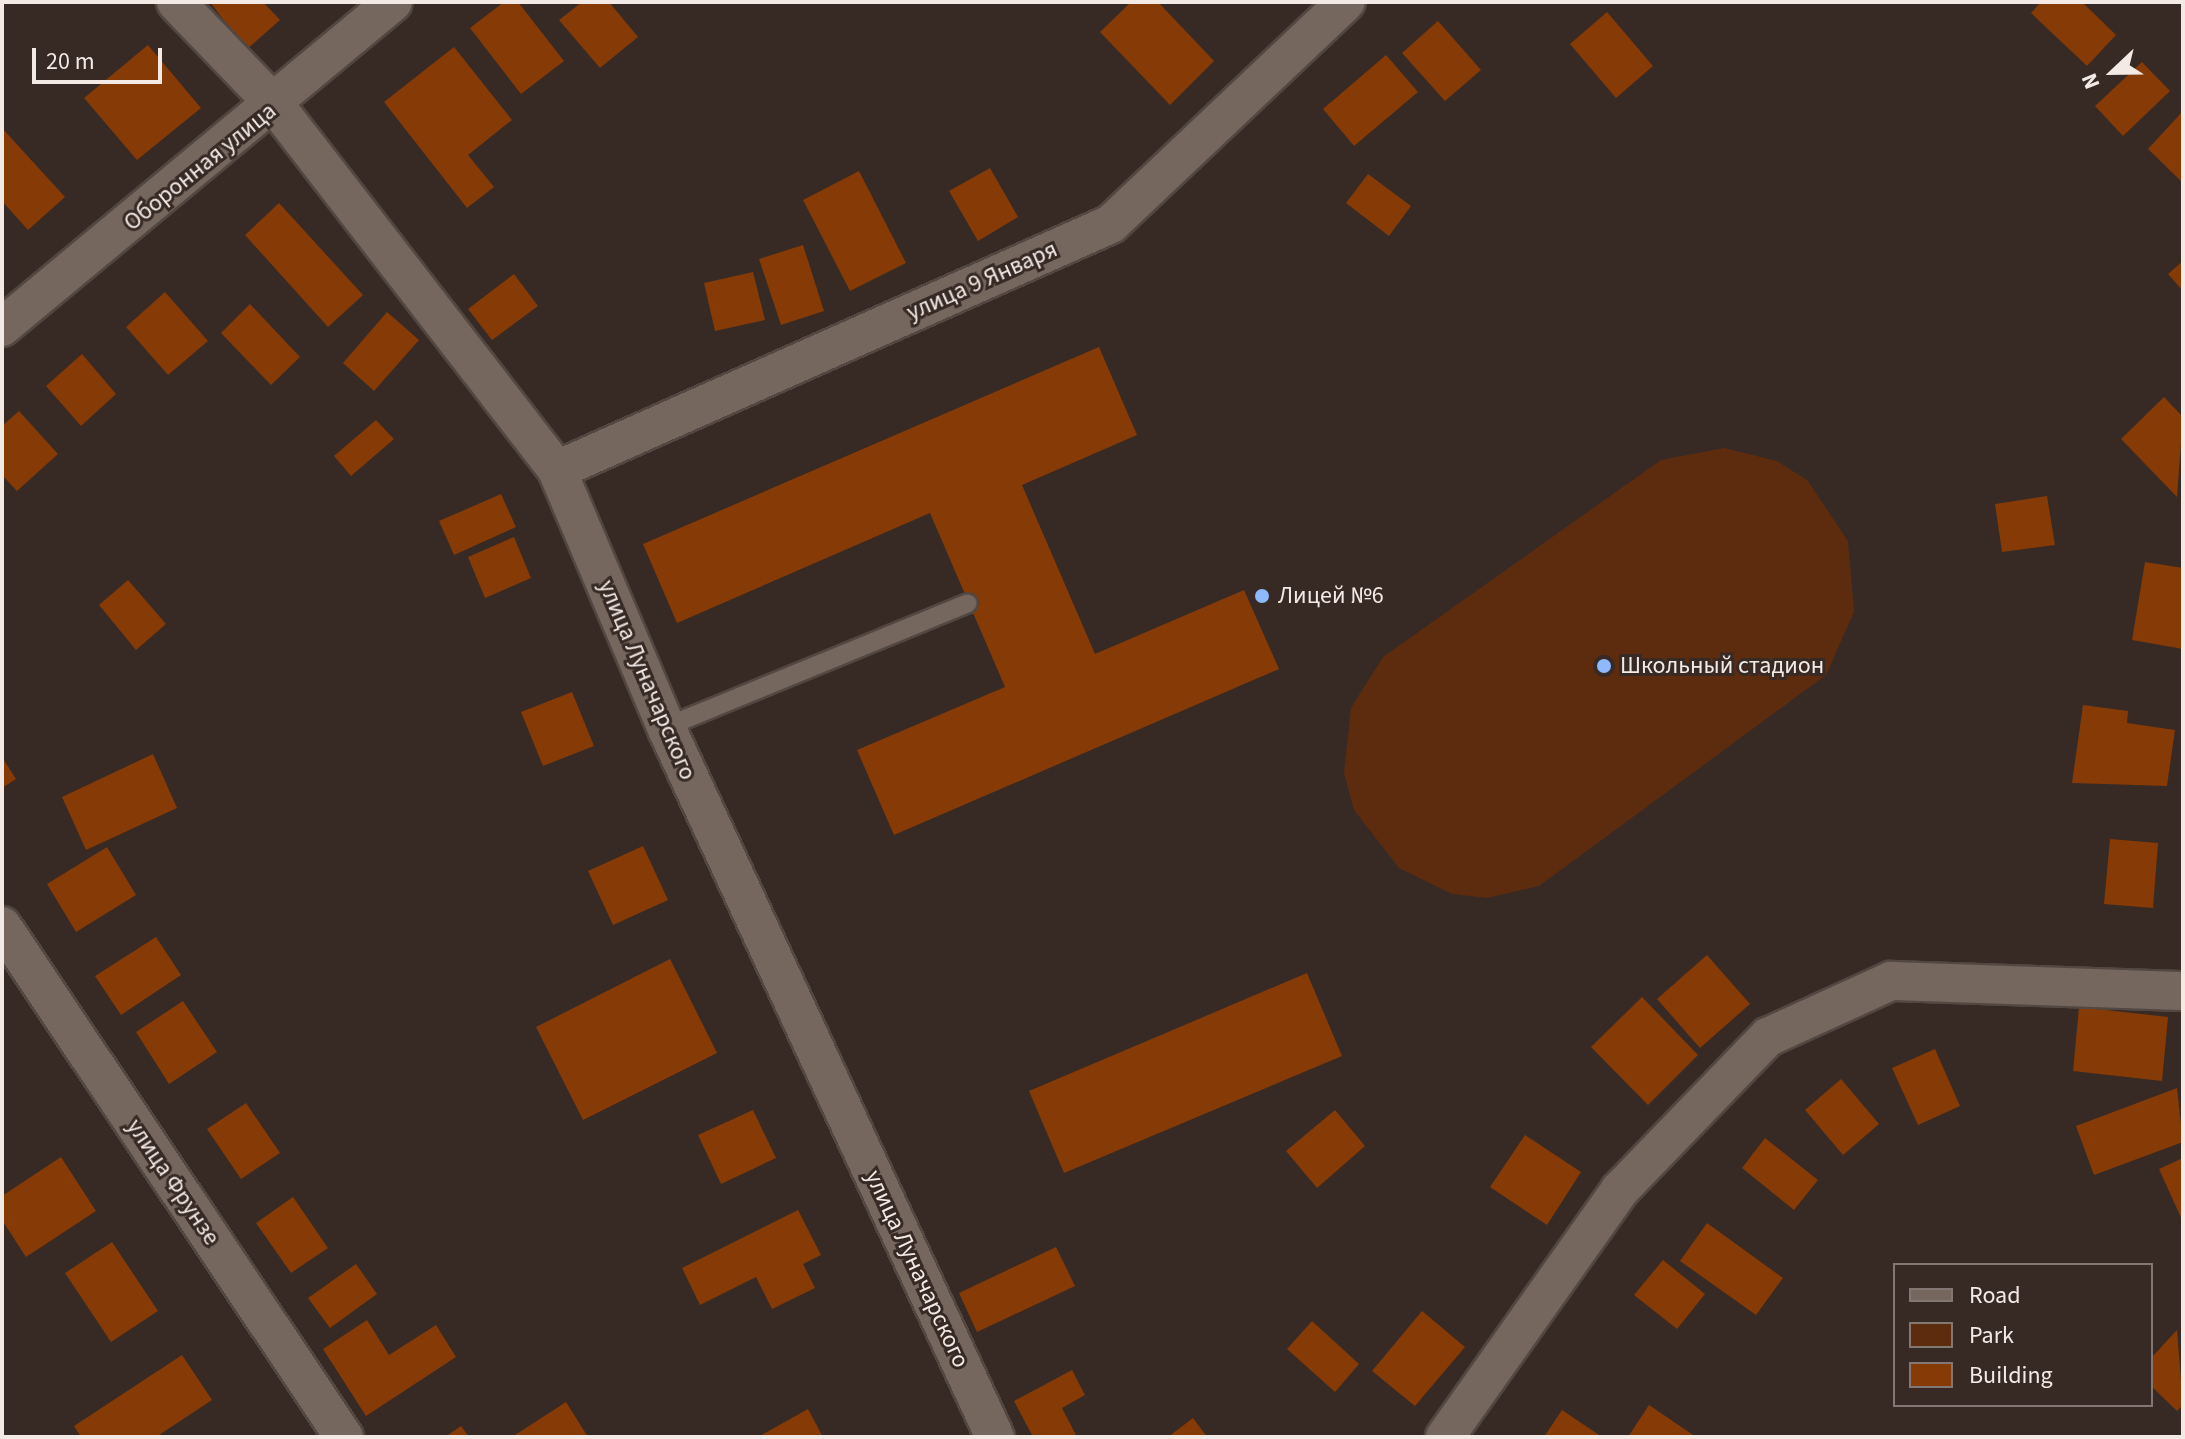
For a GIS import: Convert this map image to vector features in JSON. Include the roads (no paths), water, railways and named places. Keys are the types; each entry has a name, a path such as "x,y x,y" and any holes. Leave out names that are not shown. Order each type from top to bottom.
{"street":[{"name":"улица Луначарского","path":"176,2 275,105 557,470 666,727 995,1437"},
{"name":"Оборонная улица","path":"2,327 275,105 393,2"},
{"name":"улица 9 Января","path":"557,470 1111,224 1324,9"},
{"name":"улица Фрунзе","path":"2,926 344,1437"},
{"path":"1448,1436 1620,1190 1768,1037 1891,981 2183,991"}],"lane":[{"path":"666,727 968,603"}],"place":[{"name":"Лицей №6","path":"1262,596"},
{"name":"Школьный стадион","path":"1604,666"}]}
